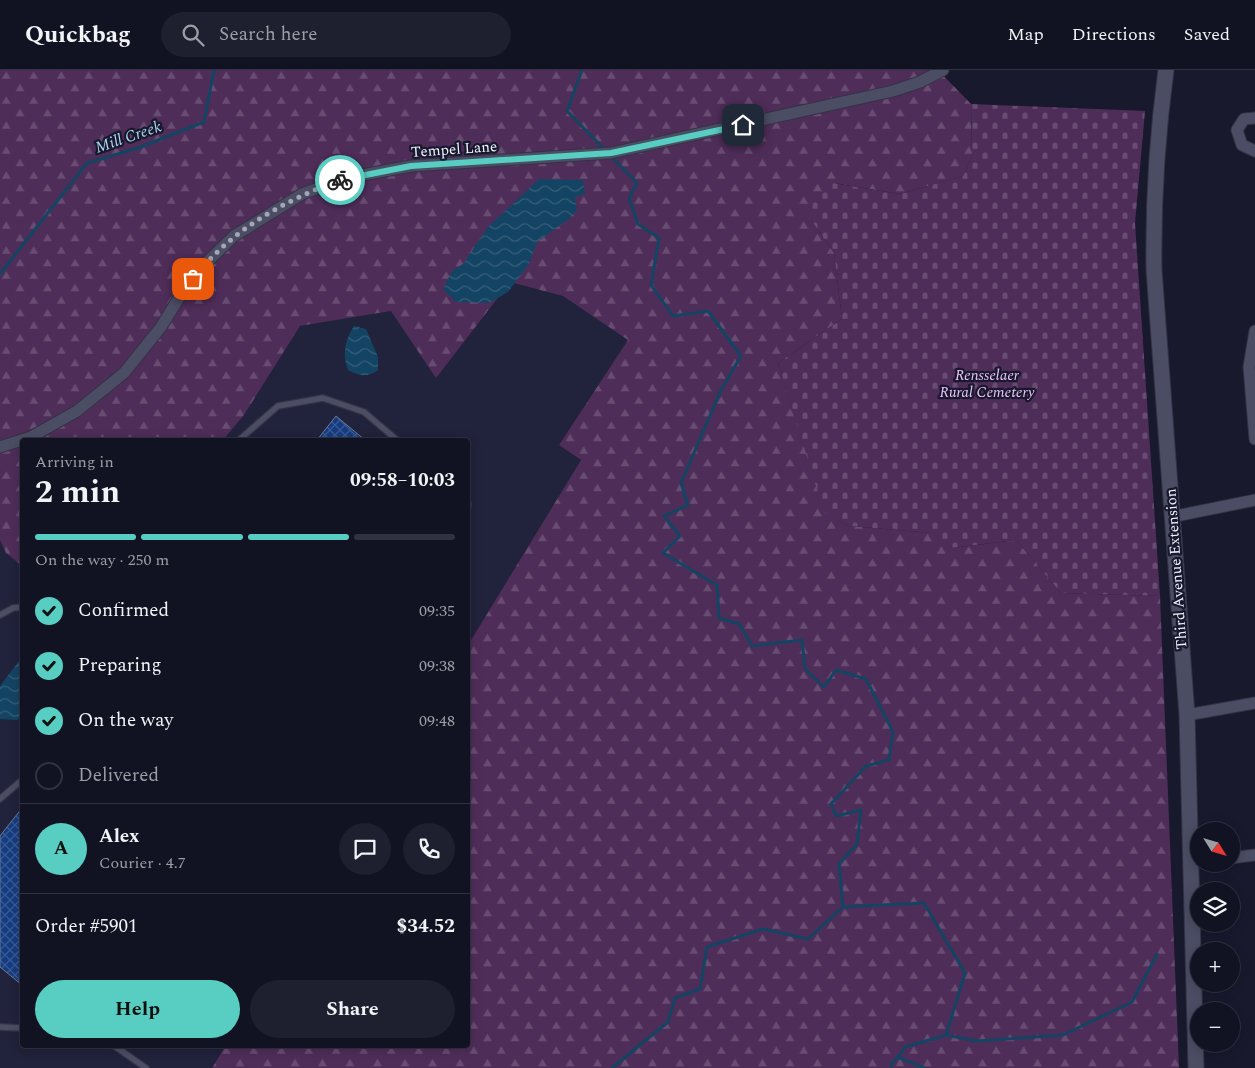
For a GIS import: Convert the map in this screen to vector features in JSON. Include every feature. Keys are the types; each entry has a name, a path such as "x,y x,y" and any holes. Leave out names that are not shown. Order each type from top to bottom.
{"street":[{"name":"Tempel Lane","path":"28,438 77,411 124,373 161,327 182,293 210,259 234,236 302,194 346,178 411,166 621,151 893,91 920,82 943,70"},
{"name":"Third Avenue Extension","path":"1166,70 1156,152 1153,225 1154,270 1187,715 1193,822"},
{"path":"1255,118 1244,120 1237,130 1242,145 1255,151"},
{"path":"1255,331 1249,367 1255,439"},
{"name":"Tempel Lane","path":"0,447 20,441"},
{"path":"1171,517 1255,500"},
{"path":"1187,715 1255,702"},
{"path":"1240,857 1255,855"},
{"name":"Third Avenue Extension","path":"1195,872 1196,1068"}],"lane":[{"path":"242,438 278,406 323,398 364,412 395,438"},
{"path":"0,615 13,608 20,607"},
{"path":"0,798 20,782"},
{"path":"0,1027 20,1028"},
{"path":"117,1048 146,1068"}],"shaded area":[{"path":"510,282 563,296 629,340 559,445 581,460 470,642 470,438 225,438 244,415 300,326 391,311"},
{"path":"0,540 6,553 20,564 20,1048 224,1048 212,1068 0,1068"}],"green space":[{"path":"0,70 938,70 971,104 972,157 963,176 900,194 834,183 811,220 834,253 842,319 778,363 825,512 849,526 932,533 952,548 1016,540 1061,593 1160,596 1179,1068 212,1068 224,1048 470,1048 470,642 581,460 559,445 628,340 563,296 510,282 436,378 391,311 300,326 244,415 225,438 20,438 20,564 6,553 0,540"},
{"name":"Rensselaer Rural Cemetery","path":"971,104 1145,111 1135,223 1160,596 1061,593 1016,540 951,548 932,533 849,526 824,512 778,363 842,319 834,253 811,220 813,201 833,183 900,194 963,176 972,157"}],"water":[{"path":"539,179 583,180 585,194 575,197 577,210 569,219 537,242 529,264 508,292 489,303 456,302 443,289 452,271 463,264 488,227"},
{"path":"354,326 366,329 378,357 378,370 367,375 359,375 348,370 346,364 345,348"},
{"path":"20,660 20,717 17,720 0,719 0,686"}],"building":[{"path":"336,416 363,438 319,438"},
{"path":"20,811 20,983 0,967 0,836"}],"waterway":[{"name":"Mill Creek","path":"0,274 87,163 138,148 204,122 214,70"},
{"path":"582,70 567,111 605,150"},
{"path":"611,156 637,183 629,198 638,224 659,238 651,285 673,316 708,311 741,356 721,390 681,483 688,505 664,516 680,536 663,553 717,585 719,618 739,624 752,646 802,640 805,669 824,687 836,670 866,679 893,732 889,760 866,766 831,804 836,816 861,810 857,844 839,864 843,907 924,903 965,973 946,1035 905,1047 898,1057 924,1068"},
{"path":"612,1068 668,1022 675,998 700,989 707,947 763,929 808,939 843,907"},
{"path":"946,1035 977,1041 1063,1035 1132,1002 1157,954"},
{"path":"891,1068 892,1063 898,1057"}],"way so far":[{"path":"193,279 204,265 234,236 302,194 340,180"}],"route":[{"path":"340,180 411,166 611,153 743,125"}]}
